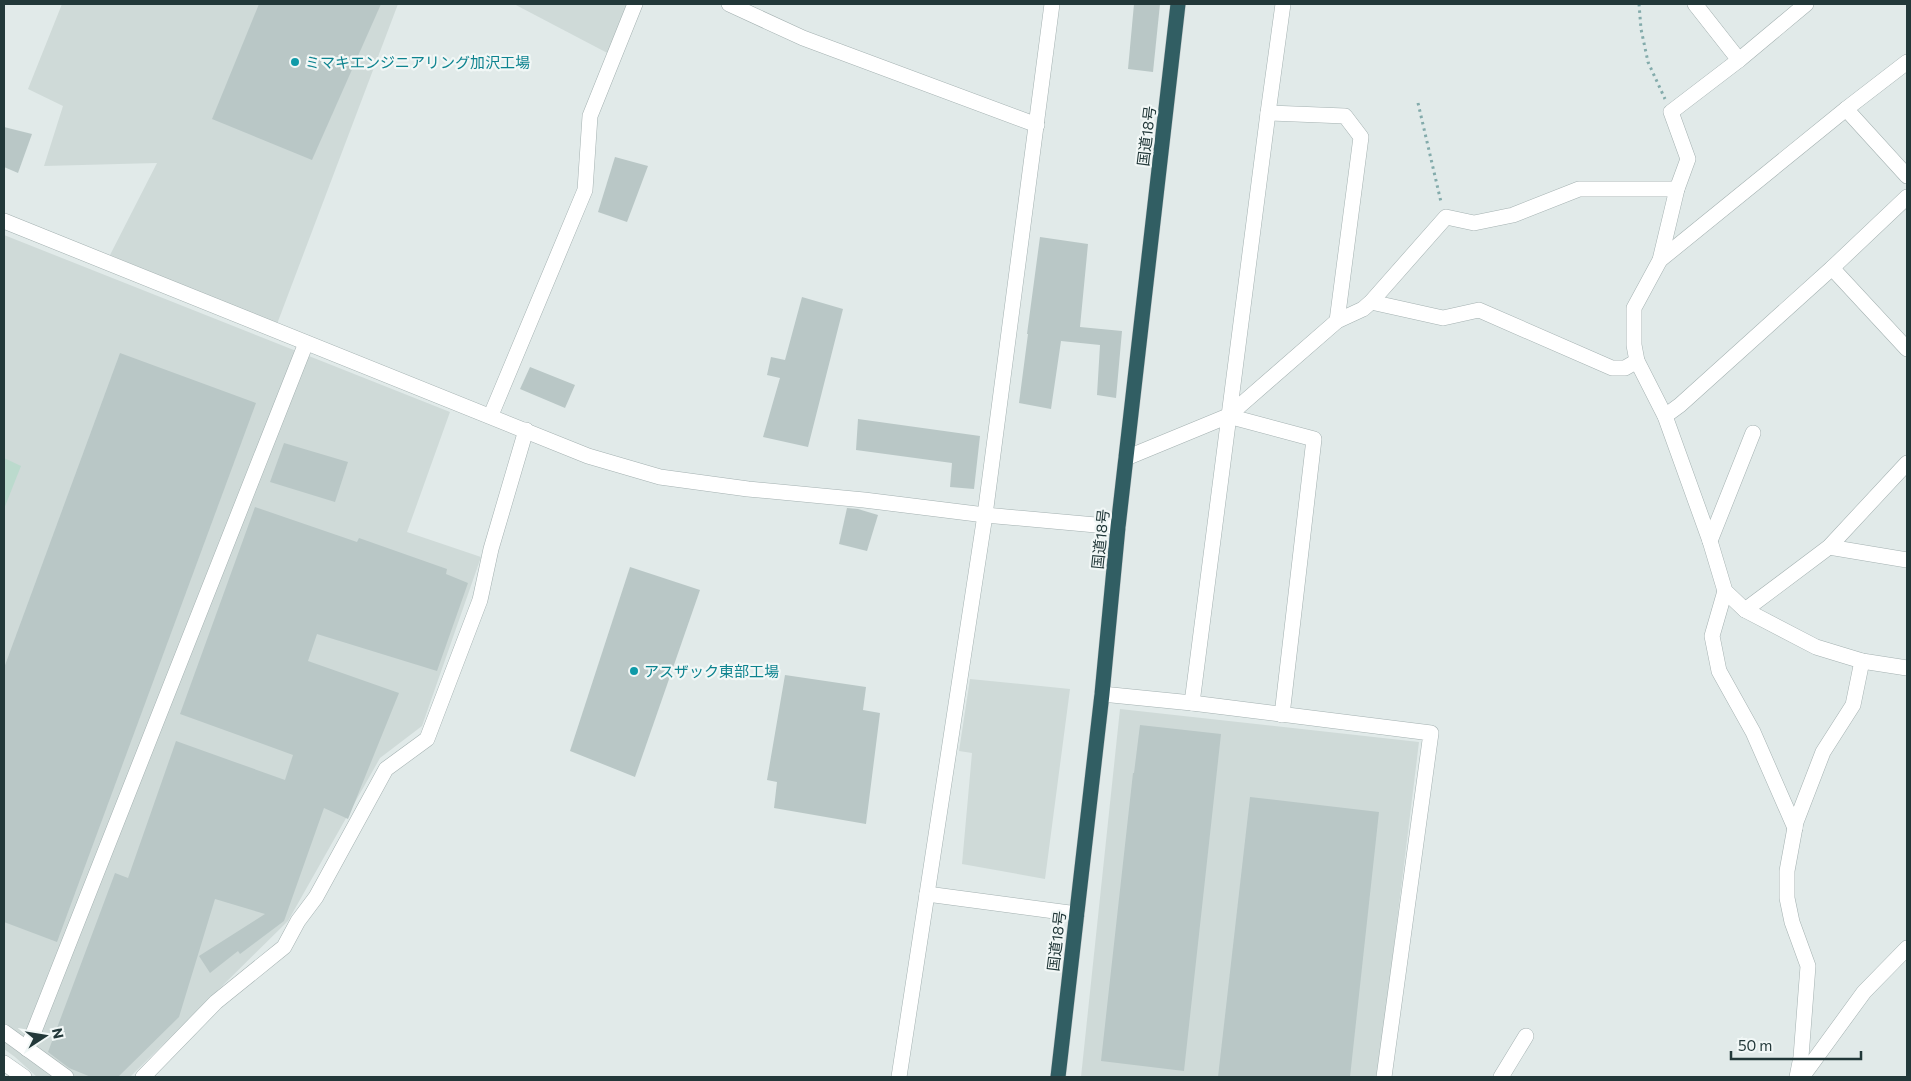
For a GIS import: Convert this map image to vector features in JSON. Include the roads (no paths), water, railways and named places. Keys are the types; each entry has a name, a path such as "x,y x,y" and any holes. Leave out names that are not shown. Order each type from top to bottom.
{"highway":[{"name":"国道18号","path":"1058,1077 1102,694 1118,526 1178,4"}],"street":[{"path":"491,415 585,190 590,116 635,4"},
{"path":"729,4 804,38 1037,125"},
{"path":"899,1077 984,515 1052,4"},
{"path":"1192,703 1283,4"},
{"path":"1695,4 1739,60"},
{"path":"1806,4 1739,60 1671,112 1688,159 1677,189 1660,260 1634,308 1634,344 1637,361 1665,416 1710,541 1725,591 1745,610 1816,647 1862,661 1907,668"},
{"path":"1660,260 1907,62"},
{"path":"1846,109 1907,176"},
{"path":"1268,113 1345,116 1361,137 1337,321"},
{"path":"1126,458 1228,416 1337,321 1363,309 1372,302 1446,217 1474,223 1513,215 1579,189 1677,189"},
{"path":"1665,416 1680,405 1832,268 1907,197"},
{"path":"4,220 306,343 491,415 588,456 660,477 748,489 864,500 984,515 1118,526"},
{"path":"1832,268 1907,349"},
{"path":"1372,302 1443,318 1479,310 1612,368 1625,368 1637,361"},
{"path":"28,1049 306,343"},
{"path":"1228,416 1314,439 1282,715"},
{"path":"142,1077 216,1002 284,947 298,920 316,897 386,769 427,739 480,600 491,549 526,430"},
{"path":"1710,541 1753,433"},
{"path":"1745,610 1829,547 1907,463"},
{"path":"1829,547 1907,560"},
{"path":"1725,591 1712,636 1719,671 1753,732 1794,828"},
{"path":"1797,1077 1801,1057 1808,966 1792,922 1787,898 1787,871 1794,828 1823,752 1853,705 1862,661"},
{"path":"1102,694 1192,703 1430,733 1384,1077"},
{"path":"927,894 1077,914"},
{"path":"1802,1077 1864,992 1907,948"},
{"path":"4,1032 66,1077"},
{"path":"1501,1077 1526,1036"},
{"path":"4,1063 24,1077"}],"place":[{"name":"ミマキエンジニアリング加沢工場","path":"295,62"},
{"name":"アスザック東部工場","path":"634,671"}]}
